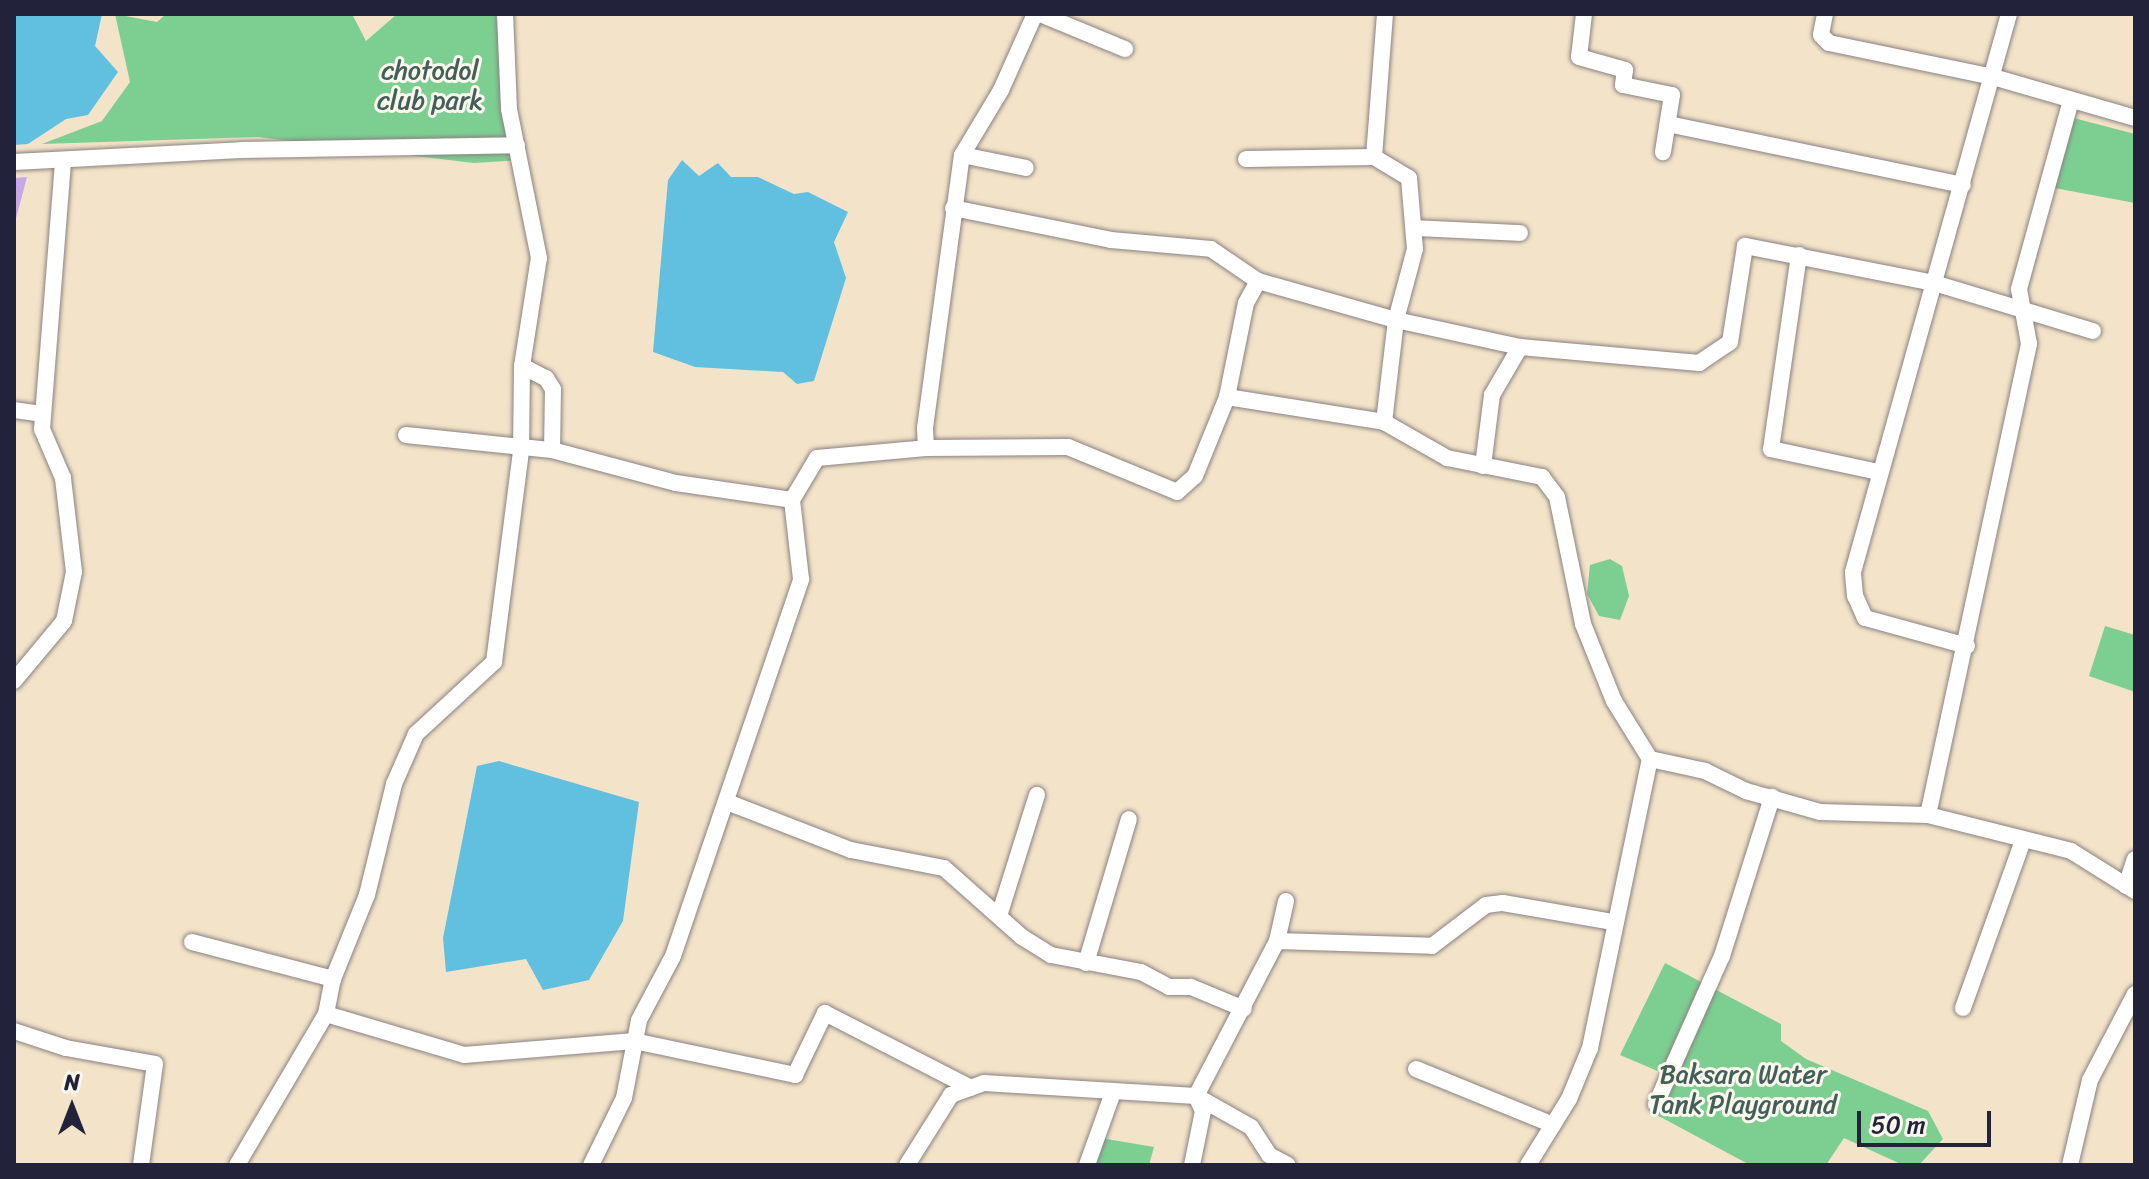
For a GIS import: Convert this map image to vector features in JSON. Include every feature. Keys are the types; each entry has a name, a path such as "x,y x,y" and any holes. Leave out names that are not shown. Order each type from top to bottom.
{"street":[{"path":"237,1165 326,1014 333,979 367,895 394,784 416,734 494,662 521,450 522,366 539,258 509,109 505,14"},
{"path":"926,448 953,208 962,155 1001,90 1037,14 1125,49"},
{"path":"1374,157 1385,14"},
{"path":"1584,14 1579,57 1625,70 1623,85 1672,95 1663,152"},
{"path":"1825,14 1823,41 1993,77 2135,118"},
{"path":"1967,646 1865,618 1855,596 1853,572 1878,472 1963,185 2009,14"},
{"path":"1928,815 1967,646 2029,344 2019,289 2071,100"},
{"path":"1668,124 1963,185"},
{"path":"14,162 241,150 517,145"},
{"path":"962,155 1026,168"},
{"path":"1246,159 1374,157 1409,178 1415,249 1396,320 1384,422"},
{"path":"14,680 64,621 74,572 63,478 42,429 63,161"},
{"path":"953,208 1111,240 1211,249 1258,281 1396,320 1520,347 1699,363 1730,342 1745,246 1934,283 2093,331"},
{"path":"1414,228 1520,233"},
{"path":"1799,255 1771,449 1878,472"},
{"path":"591,1165 624,1098 639,1020 673,956 801,579 792,500 817,458 926,448 1068,447 1177,492 1195,476 1227,397 1246,303 1258,281"},
{"path":"1483,466 1492,395 1520,347"},
{"path":"522,366 546,378 553,389 552,450"},
{"path":"1227,397 1384,422 1447,458 1542,477 1557,497 1583,624 1614,701 1650,759 1613,922 1590,1048 1553,1125 1528,1165"},
{"path":"14,410 43,414"},
{"path":"406,435 521,450 552,450 676,483 792,500"},
{"path":"1650,759 1705,771 1746,791 1820,812 1928,815 2071,851 2130,888 2135,859"},
{"path":"999,916 1037,795"},
{"path":"1656,1104 1722,956 1772,797"},
{"path":"727,802 851,850 944,868 999,916 1051,955 1141,972 1169,987 1191,987 1244,1009"},
{"path":"1086,963 1129,819"},
{"path":"1963,1008 2023,840"},
{"path":"1196,1096 1277,941 1286,901"},
{"path":"1277,941 1432,946 1486,905 1503,903 1613,922"},
{"path":"192,942 333,979"},
{"path":"2070,1165 2090,1080 2135,994"},
{"path":"326,1014 464,1055 634,1041 795,1075 825,1013 971,1088"},
{"path":"14,1031 66,1048 155,1064 141,1165"},
{"path":"1416,1069 1553,1125"},
{"path":"907,1165 951,1095 971,1088 1012,1083 1112,1095 1196,1096 1251,1127 1269,1155 1288,1165"},
{"path":"1087,1165 1112,1095"},
{"path":"1192,1165 1203,1111 1196,1096"}],"green space":[{"name":"chotodol club park","path":"115,14 157,22 166,14 352,14 366,41 397,14 496,14 506,108 521,160 474,163 258,137 42,144 102,121 130,82"},
{"path":"2066,116 2135,134 2135,203 2049,187"},
{"path":"1610,559 1622,566 1629,596 1620,620 1599,616 1587,594 1590,565"},
{"path":"2105,626 2135,635 2135,692 2089,676"},
{"name":"Baksara Water Tank Playground","path":"1665,963 1781,1024 1781,1041 1806,1059 1928,1111 1943,1139 1919,1165 1903,1165 1844,1138 1826,1165 1750,1165 1653,1113 1674,1078 1620,1055"},
{"path":"1101,1138 1154,1147 1149,1165 1094,1165"}],"water":[{"path":"14,14 102,14 95,46 118,72 88,115 66,119 28,144 14,145"},
{"path":"682,160 699,176 718,163 731,177 758,177 794,194 808,192 848,212 834,242 846,278 814,381 797,384 783,372 695,367 653,352 668,180"},
{"path":"499,761 639,802 623,921 589,980 543,990 526,959 446,972 443,938 477,766"}],"building":[{"path":"27,177 15,222 14,222 14,178"}]}
